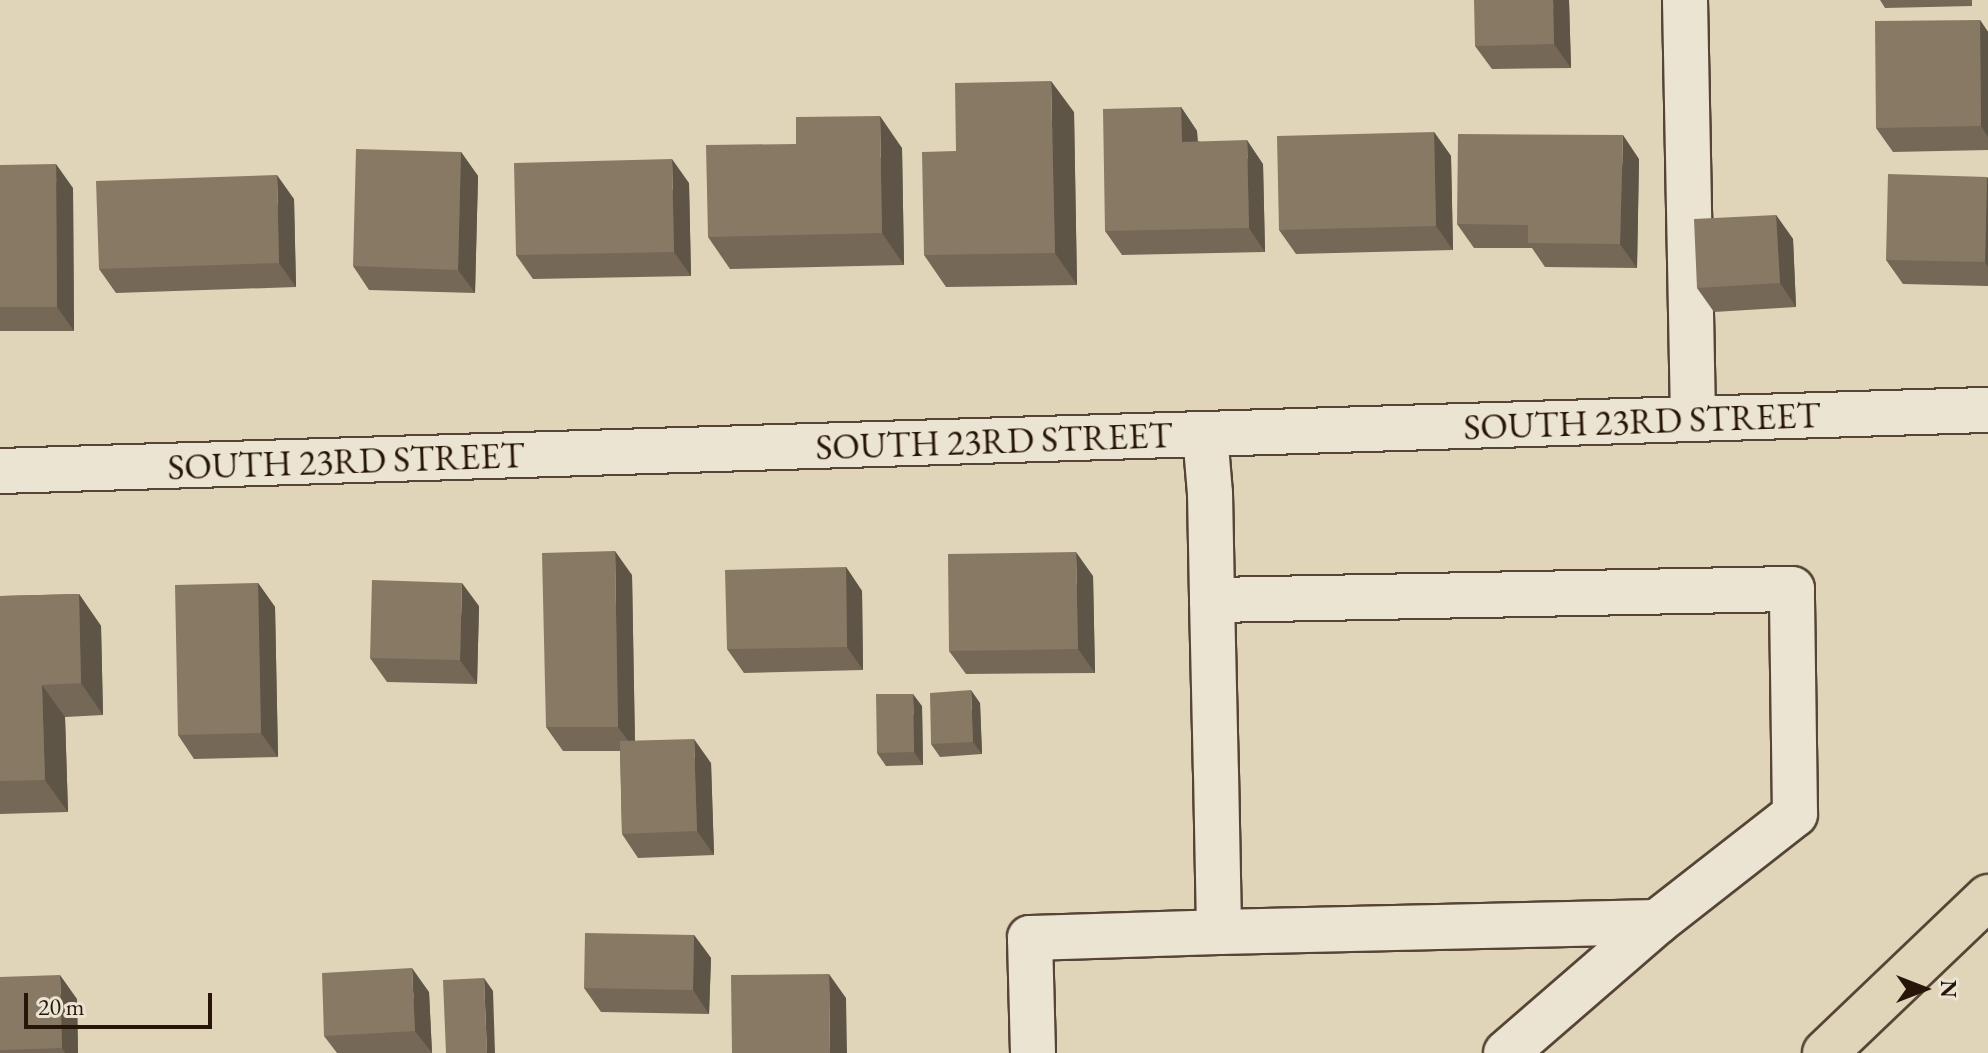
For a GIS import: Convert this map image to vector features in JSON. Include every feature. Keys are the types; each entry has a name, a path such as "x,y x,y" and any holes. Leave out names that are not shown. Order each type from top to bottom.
{"main road":[{"path":"1825,1053 1988,897"}],"street":[{"path":"1685,0 1693,419"},
{"name":"SOUTH 23RD STREET","path":"0,471 1988,410"},
{"path":"1205,434 1219,932"},
{"path":"1212,600 1792,589 1795,814 1657,922 1510,1052"},
{"path":"1033,1053 1030,938 1657,922"}],"building":[{"path":"1474,0 1553,0 1554,44 1475,46"},
{"path":"1980,20 1981,126 1876,128 1875,21"},
{"path":"1051,81 1055,253 924,255 922,152 956,151 955,83"},
{"path":"1181,107 1182,142 1247,140 1249,228 1105,231 1103,109"},
{"path":"880,116 882,233 708,237 706,145 796,144 796,117"},
{"path":"1434,132 1436,226 1279,230 1277,136"},
{"path":"1458,134 1623,135 1620,244 1528,243 1528,225 1457,224"},
{"path":"356,149 461,152 458,270 353,266"},
{"path":"672,159 674,252 516,255 514,163"},
{"path":"56,164 57,307 0,307 0,165"},
{"path":"1888,174 1987,177 1985,262 1886,260"},
{"path":"277,175 279,263 99,269 96,181"},
{"path":"1776,215 1780,283 1697,288 1694,219"},
{"path":"615,551 618,727 546,727 542,553"},
{"path":"1076,552 1078,649 949,651 948,554"},
{"path":"846,567 847,647 727,649 725,570"},
{"path":"372,580 462,583 460,660 370,658"},
{"path":"258,583 261,733 178,735 175,585"},
{"path":"79,594 81,683 42,685 45,780 0,781 0,596"},
{"path":"971,690 973,742 931,744 930,693"},
{"path":"876,694 913,694 914,752 877,753"},
{"path":"694,739 697,831 622,834 620,741"},
{"path":"585,933 694,935 693,990 584,988"},
{"path":"412,968 415,1031 324,1036 322,973"},
{"path":"829,974 830,1053 732,1053 731,975"},
{"path":"60,975 62,1048 0,1050 0,977"},
{"path":"484,978 487,1053 446,1053 443,980"}]}
